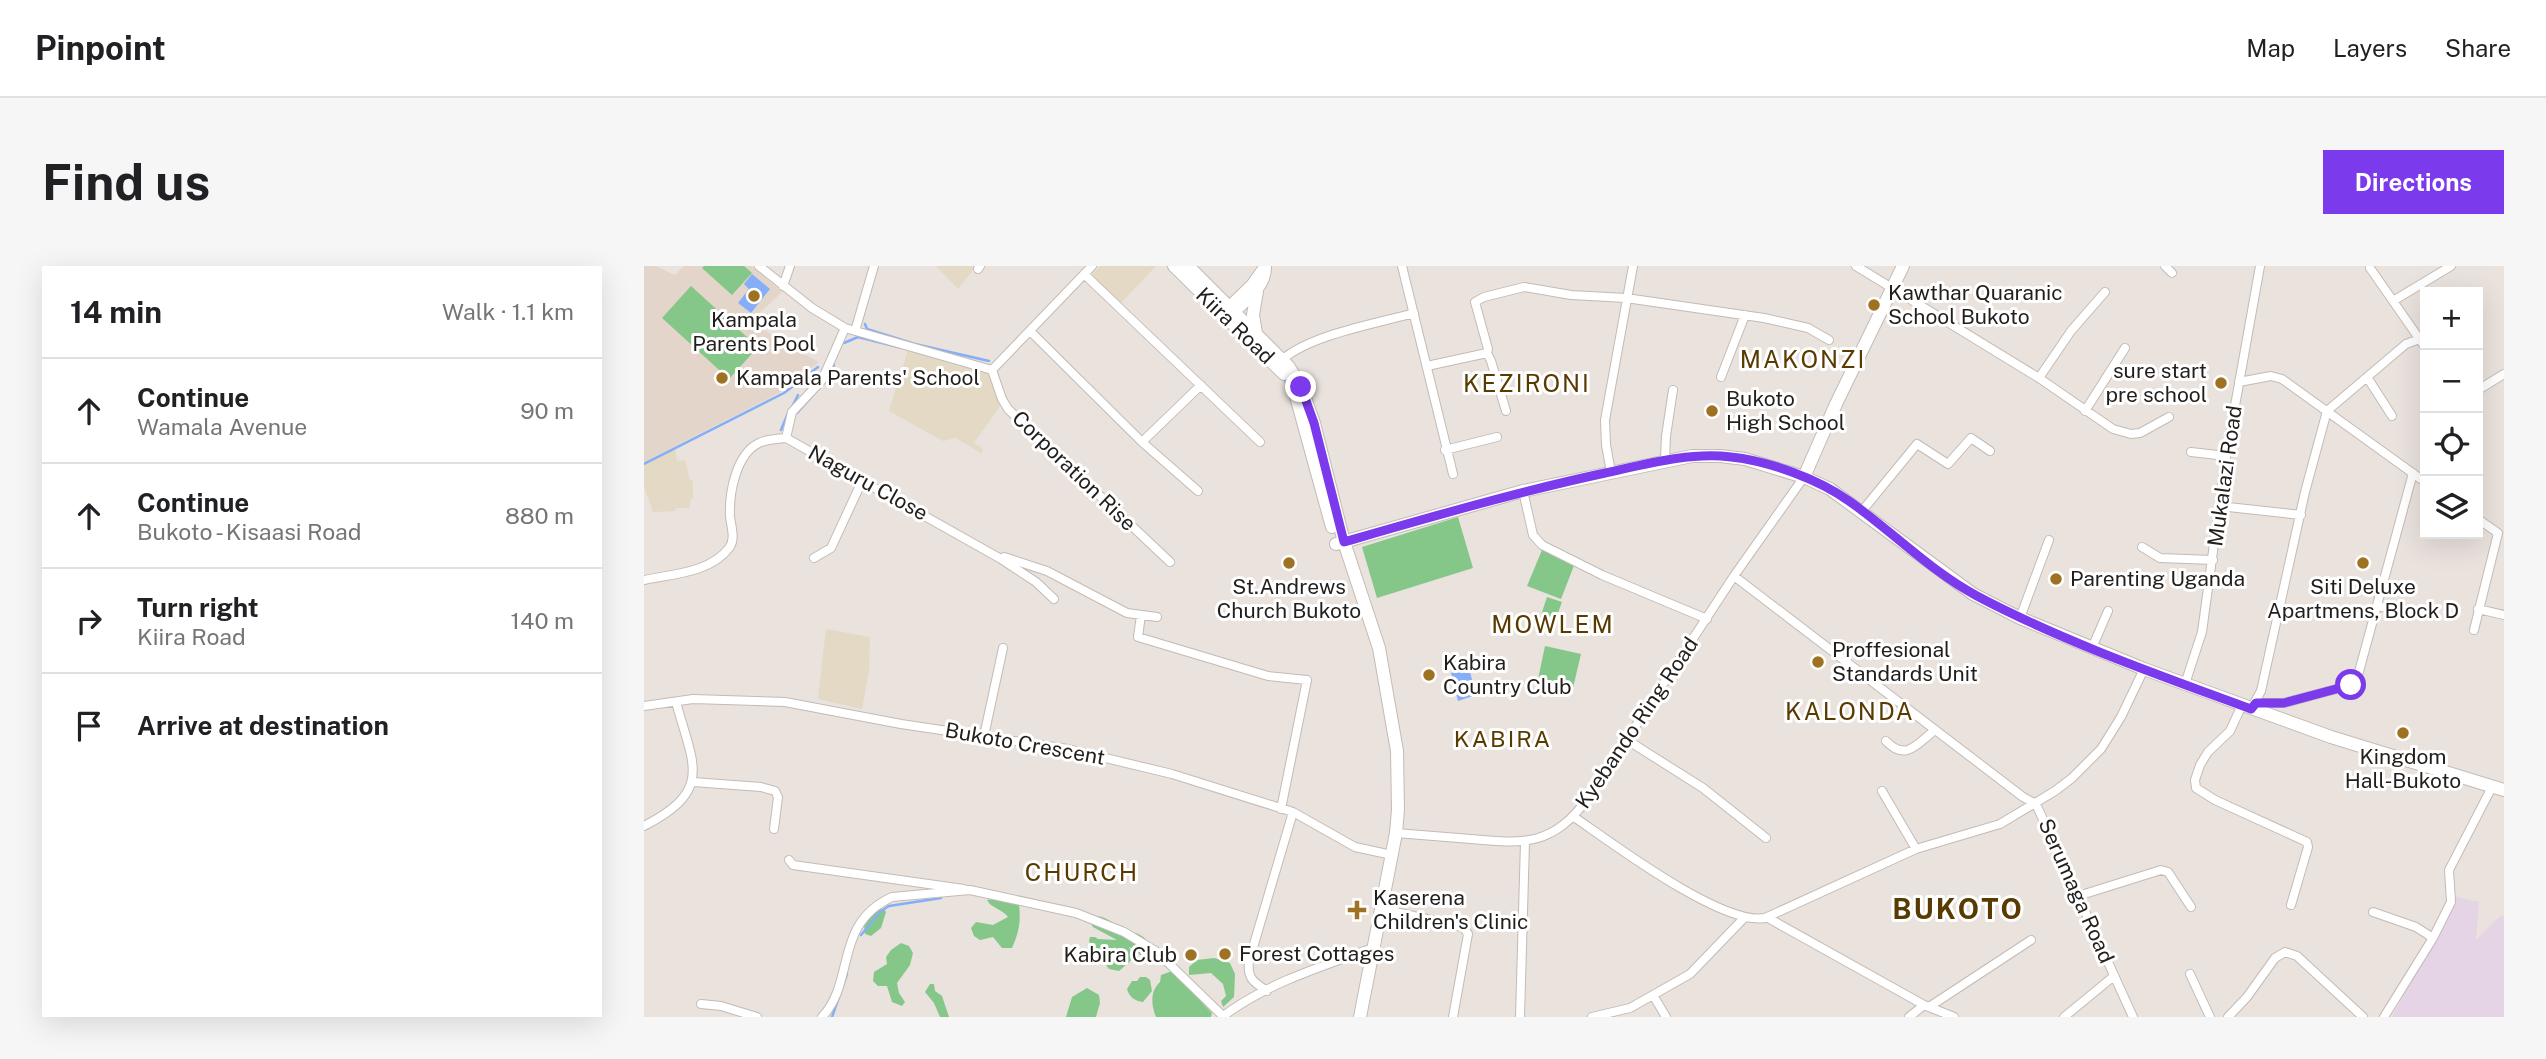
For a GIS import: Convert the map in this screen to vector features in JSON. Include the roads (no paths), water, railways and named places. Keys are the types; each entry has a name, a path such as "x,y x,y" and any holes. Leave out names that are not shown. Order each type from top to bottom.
{"main road":[{"name":"Kiira Road","path":"1174,266 1228,313 1256,333 1295,375 1314,423 1340,543"},
{"name":"Kiira Road","path":"1188,266 1294,389 1340,543 1379,648 1397,751 1398,801 1383,906"},
{"path":"1804,477 1903,266"},
{"path":"1256,333 1253,315 1257,291"},
{"path":"1340,543 1523,491 1611,471 1665,460 1706,456 1732,457 1804,477 1830,489 1973,594 2020,618 2144,669 2331,737 2498,789"},
{"path":"1360,1017 1383,906"}],"street":[{"path":"759,266 812,309 845,328 992,370 1092,266"},
{"path":"783,286 790,266"},
{"path":"855,331 874,266"},
{"path":"1228,313 1265,266"},
{"path":"1228,313 1257,291 1266,277 1265,266"},
{"path":"1402,266 1453,474"},
{"path":"1611,471 1605,420 1633,266"},
{"path":"1856,266 2039,378 2113,429 2131,434 2140,433 2169,417"},
{"path":"2165,266 2172,273"},
{"name":"Mukalazi Road","path":"2185,684 2202,632 2226,456 2260,266"},
{"path":"2393,301 2451,266"},
{"path":"2370,268 2420,335"},
{"path":"1084,274 1260,442"},
{"path":"1427,366 1486,353 1488,349 1475,304 1484,297 1524,287 1745,315 1795,324 1829,340"},
{"path":"2039,378 2071,331 2105,292"},
{"path":"1282,360 1293,350 1319,340 1415,313"},
{"path":"1721,377 1745,315"},
{"name":"Naguru Close","path":"845,328 822,380 791,415 786,438 991,553 1036,582 1054,599"},
{"path":"1030,331 1142,442 1198,491"},
{"path":"2291,905 2308,847 2307,842 2199,792 2195,784 2195,774 2203,758 2231,731 2250,706 2264,681 2301,514 2328,411 2406,344 2420,339"},
{"path":"2085,411 2125,348"},
{"path":"1486,353 1492,361 1506,411"},
{"name":"Corporation Rise","path":"992,370 1008,408 1170,562"},
{"path":"2483,387 2504,374"},
{"path":"2239,382 2267,376 2277,377 2420,478"},
{"path":"2367,377 2392,416"},
{"path":"1142,442 1201,384"},
{"path":"1665,460 1673,390"},
{"path":"644,580 706,566 727,551 732,540 730,517 733,486 745,455 759,443 786,438"},
{"path":"1446,450 1497,438"},
{"path":"1862,511 1917,444 1948,464 1970,438 1990,451"},
{"path":"2191,452 2226,456"},
{"path":"2250,706 2284,703 2351,685 2360,674 2413,473"},
{"name":"Kyebando Ring Road","path":"1394,843 1525,842 1551,833 1574,817 1734,576 1804,477"},
{"path":"814,558 831,548 863,479"},
{"path":"1523,491 1533,535 1542,545 1602,575 1707,619"},
{"path":"2219,506 2301,514"},
{"path":"2474,630 2501,536 2483,523"},
{"path":"2020,618 2049,540"},
{"path":"2142,547 2160,558 2213,560"},
{"path":"991,553 1046,571 1127,612 1157,617"},
{"name":"Serumaga Road","path":"1734,576 2023,797 2036,803 2133,1017"},
{"path":"2377,606 2418,614"},
{"path":"2478,609 2504,615"},
{"path":"2092,648 2108,611"},
{"path":"1141,615 1138,637 1268,676 1307,680 1281,809"},
{"path":"984,736 1003,648"},
{"path":"1574,817 1670,881 1744,918 1768,918 1916,849 1995,826 2036,803 2072,778 2102,749 2144,669"},
{"name":"Bukoto Crescent","path":"644,706 694,699 785,702 871,719 1068,749 1146,767 1293,812 1355,847 1394,843"},
{"path":"644,826 670,810 691,788 693,782 693,765 676,702"},
{"path":"1886,741 1896,751 1903,752 1910,750 1935,730"},
{"path":"1627,740 1703,788 1766,838"},
{"path":"693,782 761,787 775,791 778,797 774,830"},
{"path":"2384,1017 2433,938 2451,902 2449,870 2498,789"},
{"path":"1882,790 1916,849"},
{"path":"1267,991 1251,981 1247,973 1293,812"},
{"path":"1520,1017 1525,842"},
{"path":"789,860 793,865 970,890 1058,907 1124,932 1157,952 1222,1016 1310,971 1373,948"},
{"path":"2078,896 2161,870 2168,872 2191,907"},
{"path":"822,1017 829,1010 837,992 848,947 857,928 882,902 892,897 970,890"},
{"path":"1383,906 1463,927 1467,932 1453,1017"},
{"path":"2373,912 2416,927 2433,938"},
{"path":"1592,1017 1623,1011 1694,971 1744,918"},
{"path":"1768,918 1927,1006 1954,1017"},
{"path":"1909,1017 2032,940"},
{"path":"2228,1017 2247,997 2275,958 2285,952 2297,956 2363,1017"},
{"path":"2190,974 2210,1017"},
{"path":"2064,1017 2114,976"},
{"path":"1653,995 1667,1017"},
{"path":"701,1004 721,1006 757,1017"}],"water":[{"name":"Kampala Parents Pool","path":"752,274 770,289 751,313 738,303 749,289 744,284"},
{"path":"1469,668 1476,695 1458,701 1451,673"}],"waterway":[{"path":"865,324 867,329 915,344 989,361"},
{"path":"844,343 858,337 902,348"},
{"path":"829,374 834,365"},
{"path":"644,464 784,393 818,367"},
{"path":"1283,377 1290,390"},
{"path":"797,413 814,394"},
{"path":"792,407 798,395"},
{"path":"781,430 788,413"},
{"path":"861,935 881,911 889,906 941,898"},
{"path":"832,1017 847,974"}],"place":[{"name":"Kampala Parents Pool","path":"754,296"},
{"name":"Kawthar Quaranic School Bukoto","path":"1874,305"},
{"name":"Kampala Parents' School","path":"722,378"},
{"name":"sure start pre school","path":"2221,383"},
{"name":"Bukoto High School","path":"1712,411"},
{"name":"St.Andrews Church Bukoto","path":"1289,563"},
{"name":"Siti Deluxe Apartmens, Block D","path":"2363,563"},
{"name":"Parenting Uganda","path":"2056,579"},
{"name":"Proffesional Standards Unit","path":"1818,662"},
{"name":"Kabira Country Club","path":"1429,675"},
{"name":"Kingdom Hall-Bukoto","path":"2403,733"},
{"name":"Kaserena Children's Clinic","path":"1357,910"},
{"name":"Forest Cottages","path":"1225,954"},
{"name":"Kabira Club","path":"1191,955"}],"district":[{"name":"MAKONZI","path":"1803,360"},
{"name":"KEZIRONI","path":"1527,384"},
{"name":"MOWLEM","path":"1553,625"},
{"name":"KALONDA","path":"1850,712"},
{"name":"KABIRA","path":"1503,739"},
{"name":"CHURCH","path":"1082,873"},
{"name":"BUKOTO","path":"1958,909"}]}
